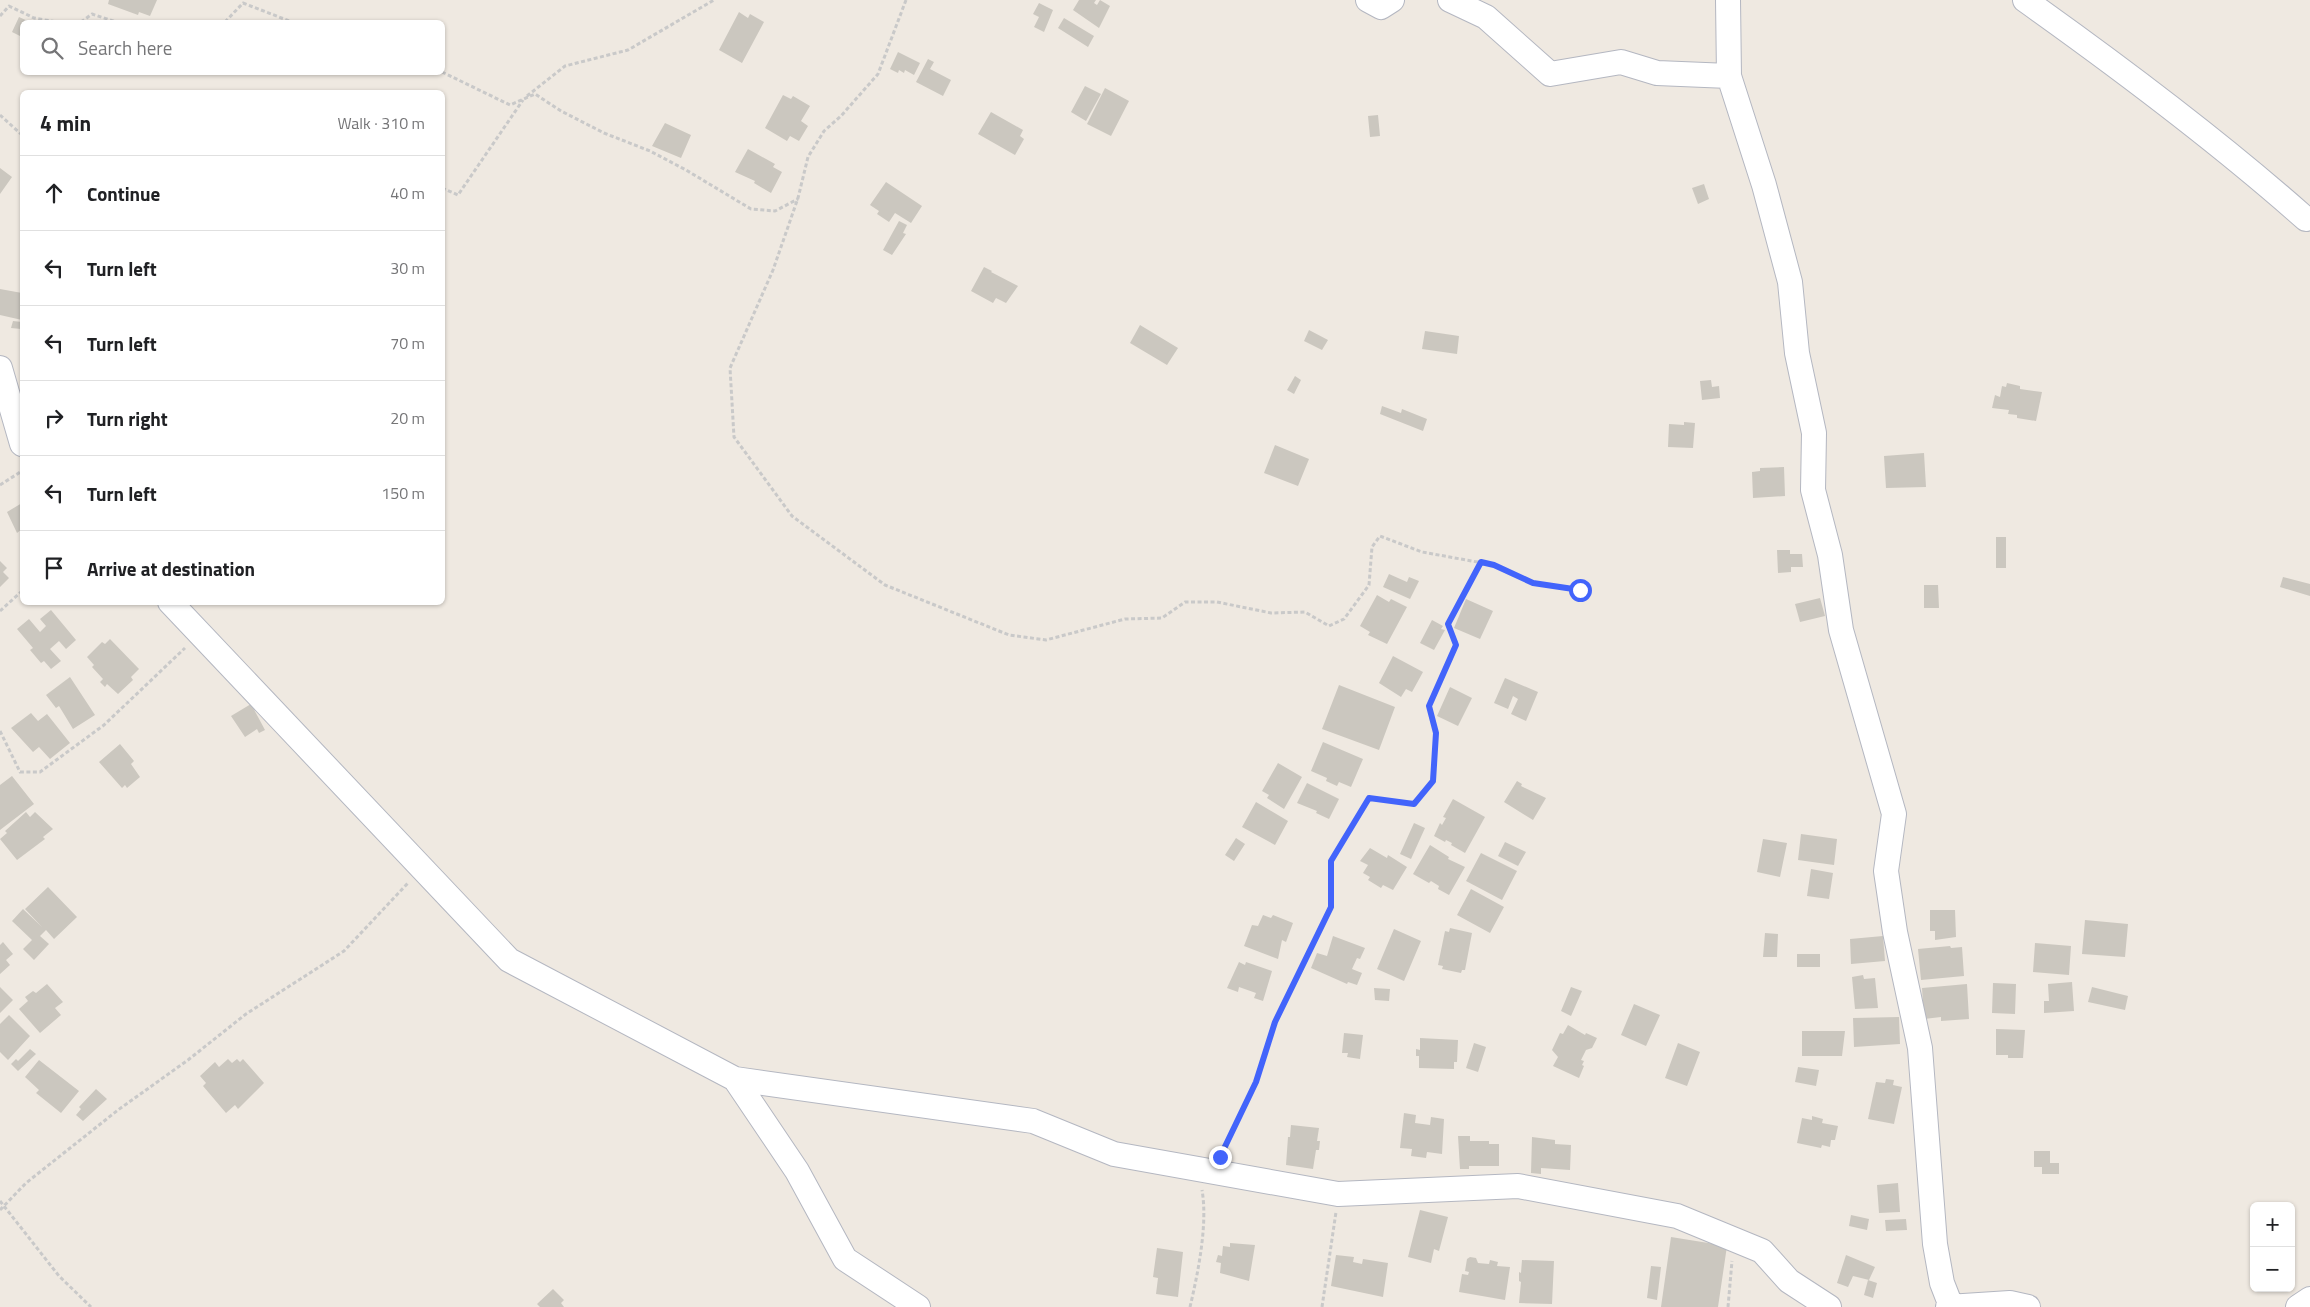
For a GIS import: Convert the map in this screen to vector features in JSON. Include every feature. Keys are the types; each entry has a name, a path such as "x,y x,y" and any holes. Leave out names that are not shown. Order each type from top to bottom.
{"street":[{"path":"1368,0 1381,7 1392,0"},
{"path":"1450,0 1486,17 1550,74 1621,62 1657,73 1729,76"},
{"path":"1728,0 1729,76 1764,185 1790,282 1797,353 1814,433 1813,490 1830,555 1841,630 1894,814 1886,871 1895,932 1920,1048 1936,1244 1942,1283 1949,1306 2010,1303 2028,1307"},
{"path":"2025,0 2110,61 2238,160 2306,219"},
{"path":"0,368 20,437"},
{"path":"173,605 509,960 735,1079 1033,1121 1114,1154 1338,1194 1518,1186 1678,1216 1762,1251 1789,1281 1830,1307"},
{"path":"735,1079 797,1171 845,1259 918,1307"},
{"path":"2298,1307 2310,1299"}],"path":[{"path":"445,189 458,195 524,99 565,66 628,50 714,0"},
{"path":"906,0 878,74 842,116 824,131 808,156 798,198 773,270 730,368 734,437 792,516 885,585 1010,635 1046,640 1125,619 1162,618 1185,602 1217,602 1271,613 1305,612 1329,626 1344,619 1369,585 1372,547 1380,536 1422,552 1494,565 1533,583 1580,590"},
{"path":"227,20 243,3 287,20"},
{"path":"0,16 9,6 34,18 45,20"},
{"path":"84,20 92,14 110,20"},
{"path":"445,73 510,105 535,94 561,111 596,129 650,152 679,167 751,209 775,211 798,198"},
{"path":"0,115 20,133"},
{"path":"0,485 20,472"},
{"path":"1190,1307 1196,1282 1204,1204 1204,1169 1233,1132 1256,1082 1275,1022 1331,907 1331,861 1369,798 1414,804 1433,781 1436,733 1429,706 1456,645 1448,624 1481,562"},
{"path":"0,611 20,593"},
{"path":"0,731 20,772 40,772 104,725 199,634"},
{"path":"0,1210 26,1183 118,1110 188,1060 246,1014 344,951 422,868"},
{"path":"1322,1307 1338,1194"},
{"path":"0,1201 59,1276 91,1307"},
{"path":"1728,1307 1733,1238"}],"building":[{"path":"109,0 157,0 150,16 139,12 138,15 108,4"},
{"path":"1079,0 1096,0 1094,3 1097,5 1100,0 1110,6 1099,28 1073,10"},
{"path":"1039,3 1053,10 1044,32 1034,27 1039,17 1033,14"},
{"path":"739,12 748,18 750,14 764,22 742,63 719,50"},
{"path":"19,17 26,20 20,20 20,36 12,32"},
{"path":"1064,18 1094,36 1088,47 1058,28"},
{"path":"898,52 920,63 914,75 905,70 904,73 899,70 898,73 890,69"},
{"path":"928,59 934,62 930,69 951,80 943,96 916,82"},
{"path":"1085,86 1101,94 1086,121 1071,112"},
{"path":"1105,88 1129,101 1111,136 1087,124"},
{"path":"783,95 791,99 793,96 810,106 801,121 808,126 799,141 790,136 787,141 765,128"},
{"path":"991,112 1023,130 1020,136 1024,139 1015,155 978,134"},
{"path":"1378,115 1380,136 1370,137 1368,116"},
{"path":"665,123 691,135 681,158 652,146"},
{"path":"748,149 775,164 773,167 782,172 771,193 754,183 755,181 735,172"},
{"path":"0,168 12,177 0,194"},
{"path":"886,182 922,206 911,223 895,213 889,222 877,214 879,211 870,205"},
{"path":"1704,184 1709,199 1698,204 1692,188"},
{"path":"899,221 907,225 903,233 906,234 892,255 883,250"},
{"path":"984,267 1018,286 1006,303 996,298 993,303 971,291"},
{"path":"0,289 20,293 20,320 0,315"},
{"path":"13,321 20,322 20,329 11,328"},
{"path":"1140,325 1178,348 1167,365 1130,343"},
{"path":"1309,330 1328,340 1322,350 1304,341"},
{"path":"1425,331 1459,336 1457,354 1422,349"},
{"path":"1295,376 1301,380 1294,394 1287,390"},
{"path":"1711,380 1712,387 1719,386 1720,398 1702,400 1700,381"},
{"path":"2007,383 2020,386 2020,389 2042,392 2036,421 2017,418 2017,415 2008,414 2009,410 1992,408 1995,395 2000,397 2002,386 2006,387"},
{"path":"1382,406 1401,413 1402,409 1427,419 1423,431 1380,414"},
{"path":"1684,422 1695,423 1693,448 1668,447 1669,424 1684,425"},
{"path":"1275,445 1309,459 1298,486 1264,473"},
{"path":"1924,453 1926,487 1886,488 1884,456"},
{"path":"1784,467 1785,496 1753,498 1752,472 1760,471 1760,468"},
{"path":"20,504 20,531 17,533 7,512"},
{"path":"1996,537 2006,537 2006,568 1996,568"},
{"path":"1777,550 1790,550 1790,554 1802,554 1803,567 1791,567 1791,572 1778,573"},
{"path":"0,561 7,568 3,572 9,578 0,587"},
{"path":"1389,574 1407,582 1409,577 1419,581 1410,599 1383,587"},
{"path":"2283,577 2310,584 2310,596 2280,587"},
{"path":"1924,585 1938,585 1939,608 1924,608"},
{"path":"1377,595 1389,602 1391,599 1407,607 1387,644 1368,635 1370,632 1360,626"},
{"path":"1820,598 1825,616 1800,622 1795,604"},
{"path":"1466,599 1493,611 1480,639 1454,628"},
{"path":"51,610 76,640 66,649 59,641 50,649 61,661 51,669 44,661 41,663 30,650 33,648 17,629 29,619 40,632 46,626 40,619"},
{"path":"1432,620 1443,626 1441,629 1445,630 1434,650 1420,643"},
{"path":"110,639 139,669 131,677 133,680 118,694 107,684 105,687 100,682 103,679 92,667 94,665 87,657 102,642 105,644"},
{"path":"1393,656 1423,672 1412,692 1406,689 1401,697 1379,683"},
{"path":"70,677 95,715 73,729 59,706 56,708 46,695"},
{"path":"1505,678 1538,692 1526,721 1511,714 1518,699 1513,696 1508,709 1494,703"},
{"path":"1339,685 1395,707 1379,750 1322,729"},
{"path":"1450,687 1472,698 1458,726 1437,716"},
{"path":"251,704 265,730 259,733 257,729 245,737 231,716"},
{"path":"31,713 38,721 47,714 70,743 50,759 39,747 33,752 11,728"},
{"path":"1323,742 1363,759 1351,787 1339,782 1337,786 1326,781 1327,778 1311,771"},
{"path":"120,744 134,761 131,764 140,777 127,788 125,785 122,788 99,762"},
{"path":"1278,763 1302,777 1284,809 1267,798 1269,795 1262,791"},
{"path":"12,776 34,804 0,830 0,785"},
{"path":"1517,781 1522,784 1521,786 1546,798 1533,820 1504,802"},
{"path":"1307,783 1339,799 1329,819 1316,813 1317,811 1297,803"},
{"path":"1453,799 1485,817 1465,853 1451,845 1452,843 1446,840 1445,842 1434,836 1440,823 1442,825 1446,818 1443,817"},
{"path":"1256,802 1288,821 1275,845 1242,827"},
{"path":"26,812 30,817 35,812 53,829 43,837 45,839 17,860 0,839 7,833 5,831"},
{"path":"1414,823 1425,828 1411,859 1400,854"},
{"path":"1801,834 1837,839 1834,865 1798,860"},
{"path":"1236,838 1245,844 1234,861 1225,855"},
{"path":"1763,839 1787,843 1780,877 1757,872"},
{"path":"1505,842 1526,852 1518,866 1498,856"},
{"path":"1430,845 1449,857 1448,859 1465,867 1449,895 1438,889 1439,886 1431,881 1429,883 1413,874"},
{"path":"1370,848 1387,858 1388,855 1407,867 1393,890 1383,885 1381,888 1368,880 1370,877 1363,873 1368,865 1360,861"},
{"path":"1481,853 1517,871 1502,900 1466,881"},
{"path":"1811,869 1833,873 1829,899 1807,896"},
{"path":"48,887 77,917 54,939 46,930 40,936 49,944 34,960 23,949 32,940 12,921 23,909 42,927 25,909"},
{"path":"1471,889 1504,907 1490,933 1457,915"},
{"path":"1930,910 1955,910 1956,937 1935,940 1935,931 1930,931"},
{"path":"1263,915 1271,918 1273,915 1293,923 1286,942 1282,940 1278,959 1244,946 1252,925 1258,926"},
{"path":"2085,920 2128,924 2125,957 2082,954"},
{"path":"1450,928 1472,933 1465,970 1462,970 1461,973 1442,969 1443,966 1438,965 1445,931 1449,932"},
{"path":"1394,929 1421,941 1404,981 1377,969"},
{"path":"1765,933 1778,934 1777,957 1763,957"},
{"path":"1333,936 1365,948 1360,959 1357,958 1352,969 1362,973 1357,985 1348,982 1347,984 1311,968 1317,953 1327,956"},
{"path":"1883,936 1885,961 1851,964 1850,939"},
{"path":"3,942 13,954 6,960 10,965 0,974 0,945"},
{"path":"2035,943 2071,946 2069,975 2033,972"},
{"path":"1950,946 1951,948 1962,947 1964,976 1921,980 1918,949"},
{"path":"1797,954 1820,954 1820,967 1797,967"},
{"path":"1239,962 1245,965 1246,962 1272,971 1263,1001 1254,998 1256,993 1239,987 1238,992 1227,988"},
{"path":"1863,975 1864,979 1875,978 1878,1008 1855,1009 1852,977"},
{"path":"2072,982 2074,1011 2044,1013 2044,1001 2049,1001 2048,984"},
{"path":"1993,983 2016,984 2015,1014 1992,1013"},
{"path":"47,984 63,1002 55,1008 61,1015 40,1033 19,1009 28,1001 25,997 33,991 36,993"},
{"path":"1967,984 1969,1019 1941,1021 1941,1017 1924,1019 1922,988"},
{"path":"0,987 13,1000 0,1013"},
{"path":"1571,987 1582,991 1571,1016 1561,1011"},
{"path":"2092,987 2128,996 2125,1010 2088,1002"},
{"path":"1374,988 1390,989 1389,1001 1375,1000"},
{"path":"1634,1004 1660,1015 1646,1046 1621,1035"},
{"path":"9,1015 30,1036 8,1060 0,1052 0,1024"},
{"path":"1899,1017 1900,1044 1854,1047 1853,1018"},
{"path":"1568,1025 1585,1035 1586,1033 1597,1038 1592,1048 1586,1050 1581,1060 1584,1061 1582,1065 1584,1066 1579,1078 1553,1066 1558,1057 1552,1050 1560,1033 1563,1034"},
{"path":"1996,1029 2025,1030 2023,1058 2008,1058 2008,1055 1996,1055"},
{"path":"1802,1031 1845,1031 1842,1056 1802,1056"},
{"path":"1344,1033 1363,1035 1360,1059 1347,1057 1348,1053 1342,1053"},
{"path":"1420,1038 1458,1040 1457,1062 1454,1062 1454,1069 1419,1068 1419,1056 1416,1056 1416,1049 1420,1050"},
{"path":"1474,1043 1486,1047 1478,1072 1466,1068"},
{"path":"1678,1043 1700,1052 1687,1086 1665,1078"},
{"path":"30,1049 36,1054 18,1071 11,1064 16,1059 18,1061"},
{"path":"228,1059 232,1063 237,1059 240,1062 243,1059 264,1083 238,1109 235,1105 226,1113 203,1086 206,1083 200,1076 215,1062 219,1067"},
{"path":"39,1060 79,1091 61,1113 36,1093 39,1090 25,1077"},
{"path":"1798,1067 1819,1070 1816,1086 1795,1082"},
{"path":"1886,1079 1894,1080 1893,1085 1902,1087 1894,1124 1868,1119 1876,1082 1885,1083"},
{"path":"96,1089 107,1099 83,1121 76,1115 81,1109 79,1107"},
{"path":"1404,1113 1416,1115 1415,1123 1430,1125 1431,1117 1444,1119 1442,1154 1427,1152 1426,1158 1411,1156 1412,1149 1400,1148"},
{"path":"1812,1116 1823,1119 1822,1123 1838,1126 1835,1140 1831,1140 1830,1147 1822,1145 1821,1148 1797,1143 1802,1118 1812,1120"},
{"path":"1291,1125 1319,1128 1317,1141 1320,1141 1319,1150 1316,1150 1313,1169 1286,1165"},
{"path":"1458,1136 1470,1136 1470,1141 1489,1141 1489,1144 1499,1144 1499,1166 1469,1166 1469,1169 1460,1169"},
{"path":"1532,1137 1555,1140 1555,1144 1571,1145 1570,1170 1541,1168 1541,1174 1531,1173"},
{"path":"2034,1151 2050,1151 2050,1163 2059,1163 2059,1174 2042,1174 2042,1167 2034,1167"},
{"path":"1898,1183 1900,1212 1879,1213 1877,1185"},
{"path":"1420,1210 1448,1217 1439,1251 1434,1249 1431,1263 1408,1257"},
{"path":"1851,1215 1869,1219 1867,1230 1849,1226"},
{"path":"1906,1219 1907,1230 1886,1231 1885,1220"},
{"path":"1671,1237 1727,1246 1718,1307 1661,1307"},
{"path":"1230,1243 1255,1245 1249,1281 1220,1273 1221,1263 1216,1262 1218,1255 1222,1256 1223,1246 1230,1247"},
{"path":"1157,1248 1183,1252 1178,1297 1156,1294 1158,1278 1153,1277"},
{"path":"1336,1255 1354,1257 1353,1262 1362,1264 1363,1259 1388,1263 1383,1297 1331,1286"},
{"path":"1846,1255 1875,1267 1869,1280 1853,1276 1848,1287 1837,1283"},
{"path":"1470,1257 1476,1258 1478,1263 1489,1264 1490,1260 1498,1262 1497,1266 1510,1267 1505,1300 1459,1292 1462,1274 1468,1275 1469,1272 1465,1271 1467,1259"},
{"path":"1522,1260 1554,1261 1552,1304 1519,1303 1521,1282 1519,1281 1519,1272 1521,1273"},
{"path":"1651,1266 1661,1267 1657,1300 1647,1298"},
{"path":"1868,1280 1877,1283 1873,1298 1864,1295"},
{"path":"553,1289 564,1300 561,1303 564,1307 540,1307 537,1304"}],"route":[{"path":"1220,1157 1256,1082 1275,1022 1309,948 1331,907 1331,861 1369,798 1414,804 1433,781 1436,733 1429,706 1456,645 1448,624 1481,562 1494,565 1533,583 1580,590"}]}
